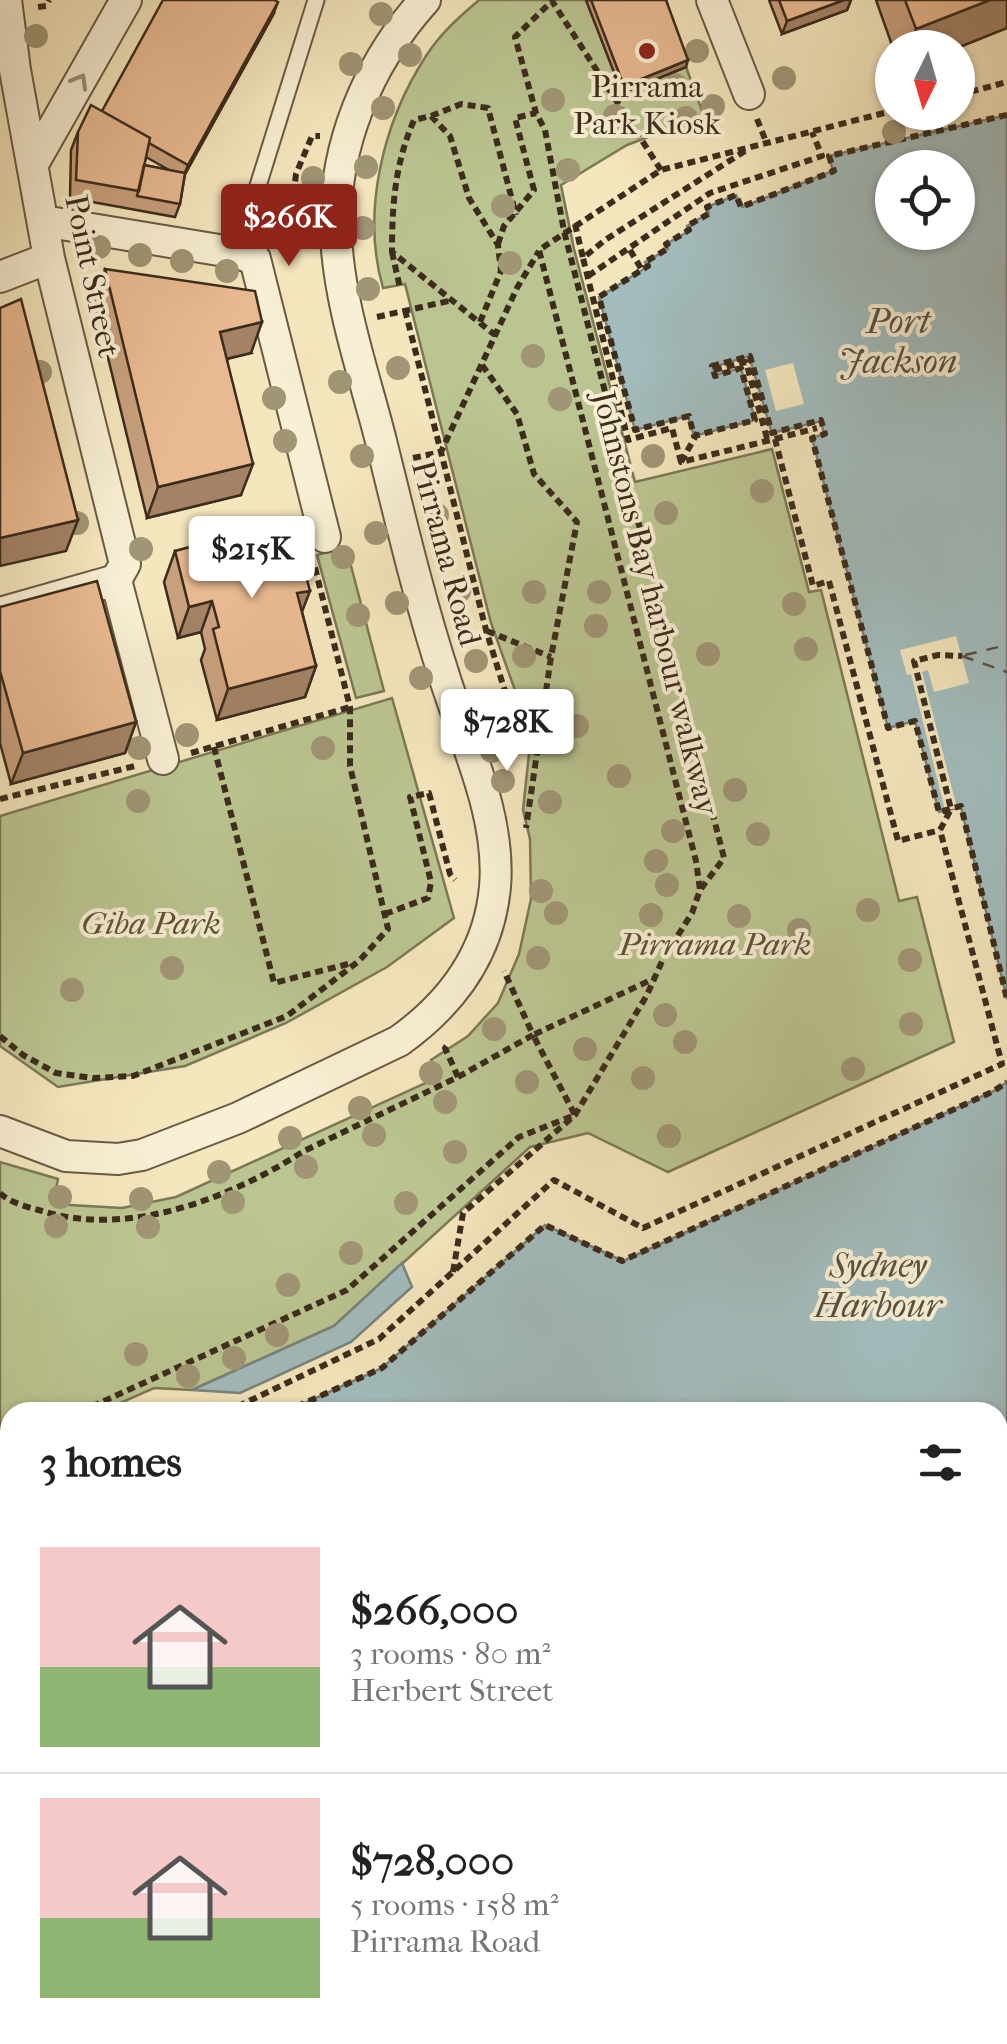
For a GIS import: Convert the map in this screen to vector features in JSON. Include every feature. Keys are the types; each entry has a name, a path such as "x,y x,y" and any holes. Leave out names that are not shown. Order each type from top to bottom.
{"street":[{"name":"Point Street","path":"6,0 7,71 34,162 49,258 163,759"},
{"path":"34,162 126,0"},
{"name":"Pirrama Road","path":"0,1131 43,1150 91,1159 118,1159 167,1148 399,1042 438,1010 478,954 495,890 495,848 487,809 433,643 386,464 352,323 336,232 348,135 368,82 380,59 425,0"},
{"path":"712,0 748,94"},
{"path":"43,221 255,259 325,537"},
{"path":"0,276 49,258"},
{"path":"0,612 121,572"}],"lane":[{"path":"237,253 316,0"}],"path":[{"path":"453,1272 463,1213 575,1115 692,913 700,890 724,858 564,232 545,130 536,113 515,38 552,1 661,170"},
{"path":"975,90 1007,82"},
{"path":"400,288 392,252 392,190 400,152 414,120 461,104 488,108 516,215"},
{"path":"498,245 504,226 534,190 515,118 536,113"},
{"path":"441,452 495,335 540,250 661,170 875,115"},
{"path":"1007,115 829,156 834,171 741,207 736,195 707,207 710,212 686,226 689,230 645,262 648,266 600,296 635,430 689,416 694,436 755,420 742,368 715,376 712,366 750,356 772,433 821,420 825,434 812,438 888,728 916,721 938,812 961,806 1007,999"},
{"path":"431,116 450,136 469,198 498,245 502,271 480,322"},
{"path":"588,276 710,194 822,156 812,132"},
{"path":"292,217 296,174 312,136"},
{"path":"584,258 748,149"},
{"path":"575,224 628,440 672,428 681,462"},
{"name":"Johnstons Bay harbour walkway","path":"540,250 700,890"},
{"path":"630,250 642,271"},
{"path":"392,252 495,335"},
{"path":"352,323 454,300"},
{"path":"405,310 486,630 517,730 494,738 499,754"},
{"path":"714,370 746,362 813,586 829,581 898,841 940,830"},
{"path":"482,365 517,414 534,474 577,522 550,657 524,839 519,822"},
{"path":"681,462 817,428"},
{"path":"681,462 699,430"},
{"path":"386,464 441,452"},
{"path":"0,1036 23,1055 56,1073 93,1078 134,1076 288,1016 359,961 388,929 350,766 350,707 313,558 325,537"},
{"path":"486,630 550,657"},
{"path":"247,1402 379,1339 554,1180 643,1228 1002,1064 940,830 951,809 914,661 938,654 962,656"},
{"path":"0,789 1,799 214,747 350,707"},
{"path":"214,747 274,983 359,961"},
{"path":"385,914 428,898 430,882 410,798 430,793 450,874 455,880"},
{"path":"498,982 504,970 575,1115"},
{"path":"1,1196 50,1214 78,1218 107,1220 160,1214 282,1166 304,1150 656,977"},
{"path":"456,1034 445,1048 458,1077"},
{"path":"308,1402 382,1368 545,1224 622,1261 1007,1082"},
{"path":"102,1402 347,1290 519,1136 575,1115"}],"green space":[{"name":"Pirrama Park","path":"479,0 586,0 622,92 686,67 704,116 627,145 561,185 635,482 772,449 809,592 821,590 899,901 917,897 954,1042 668,1172 588,1133 530,1147 334,1326 192,1390 154,1388 122,1402 0,1402 0,1162 58,1179 53,1204 122,1208 176,1197 439,1077 431,1060 468,1036 498,1003 519,954 531,899 530,839 523,810 531,735 491,623 405,284 383,288 374,229 380,168 398,109 431,48"},
{"path":"346,547 384,691 356,698 317,555"},
{"name":"Giba Park","path":"392,698 454,918 387,967 286,1023 185,1066 58,1087 0,1046 0,816"}],"water":[{"name":"Port Jackson","path":"1007,115 1007,999 961,807 939,812 915,721 888,728 812,438 824,434 821,421 772,433 749,356 713,367 715,375 741,368 755,420 694,436 688,416 635,430 599,297 647,267 645,262 668,249 666,244 709,213 707,207 736,195 742,207 833,171 829,156 942,130 975,130 975,122"},
{"name":"Sydney Harbour","path":"1007,1082 1007,1402 307,1402 382,1368 545,1225 623,1261"},
{"path":"402,1263 412,1287 351,1342 240,1393 192,1390 334,1326"}],"pier":[{"path":"793,363 804,404 776,411 765,370"},
{"path":"956,636 969,683 934,692 928,670 922,672 957,808 945,810 911,674 907,675 900,650"}],"building":[{"path":"163,0 278,2 188,165 102,111"},
{"path":"591,0 666,0 688,60 624,86"},
{"path":"779,0 844,0 787,21"},
{"path":"905,0 990,0 916,29"},
{"path":"91,105 150,138 139,191 76,180 78,132"},
{"path":"144,165 185,173 180,204 137,196"},
{"path":"105,269 255,291 262,322 220,332 253,464 158,487"},
{"path":"21,299 78,520 0,538 0,308"},
{"path":"291,520 310,591 297,593 316,666 228,689 213,629 219,627 212,601 189,607 175,551"},
{"path":"97,581 136,722 23,753 0,671 0,607"}],"ferry route":[{"path":"965,655 1007,645"},
{"path":"962,656 1007,672"}],"place":[{"name":"Pirrama Park Kiosk","path":"647,51"}]}
